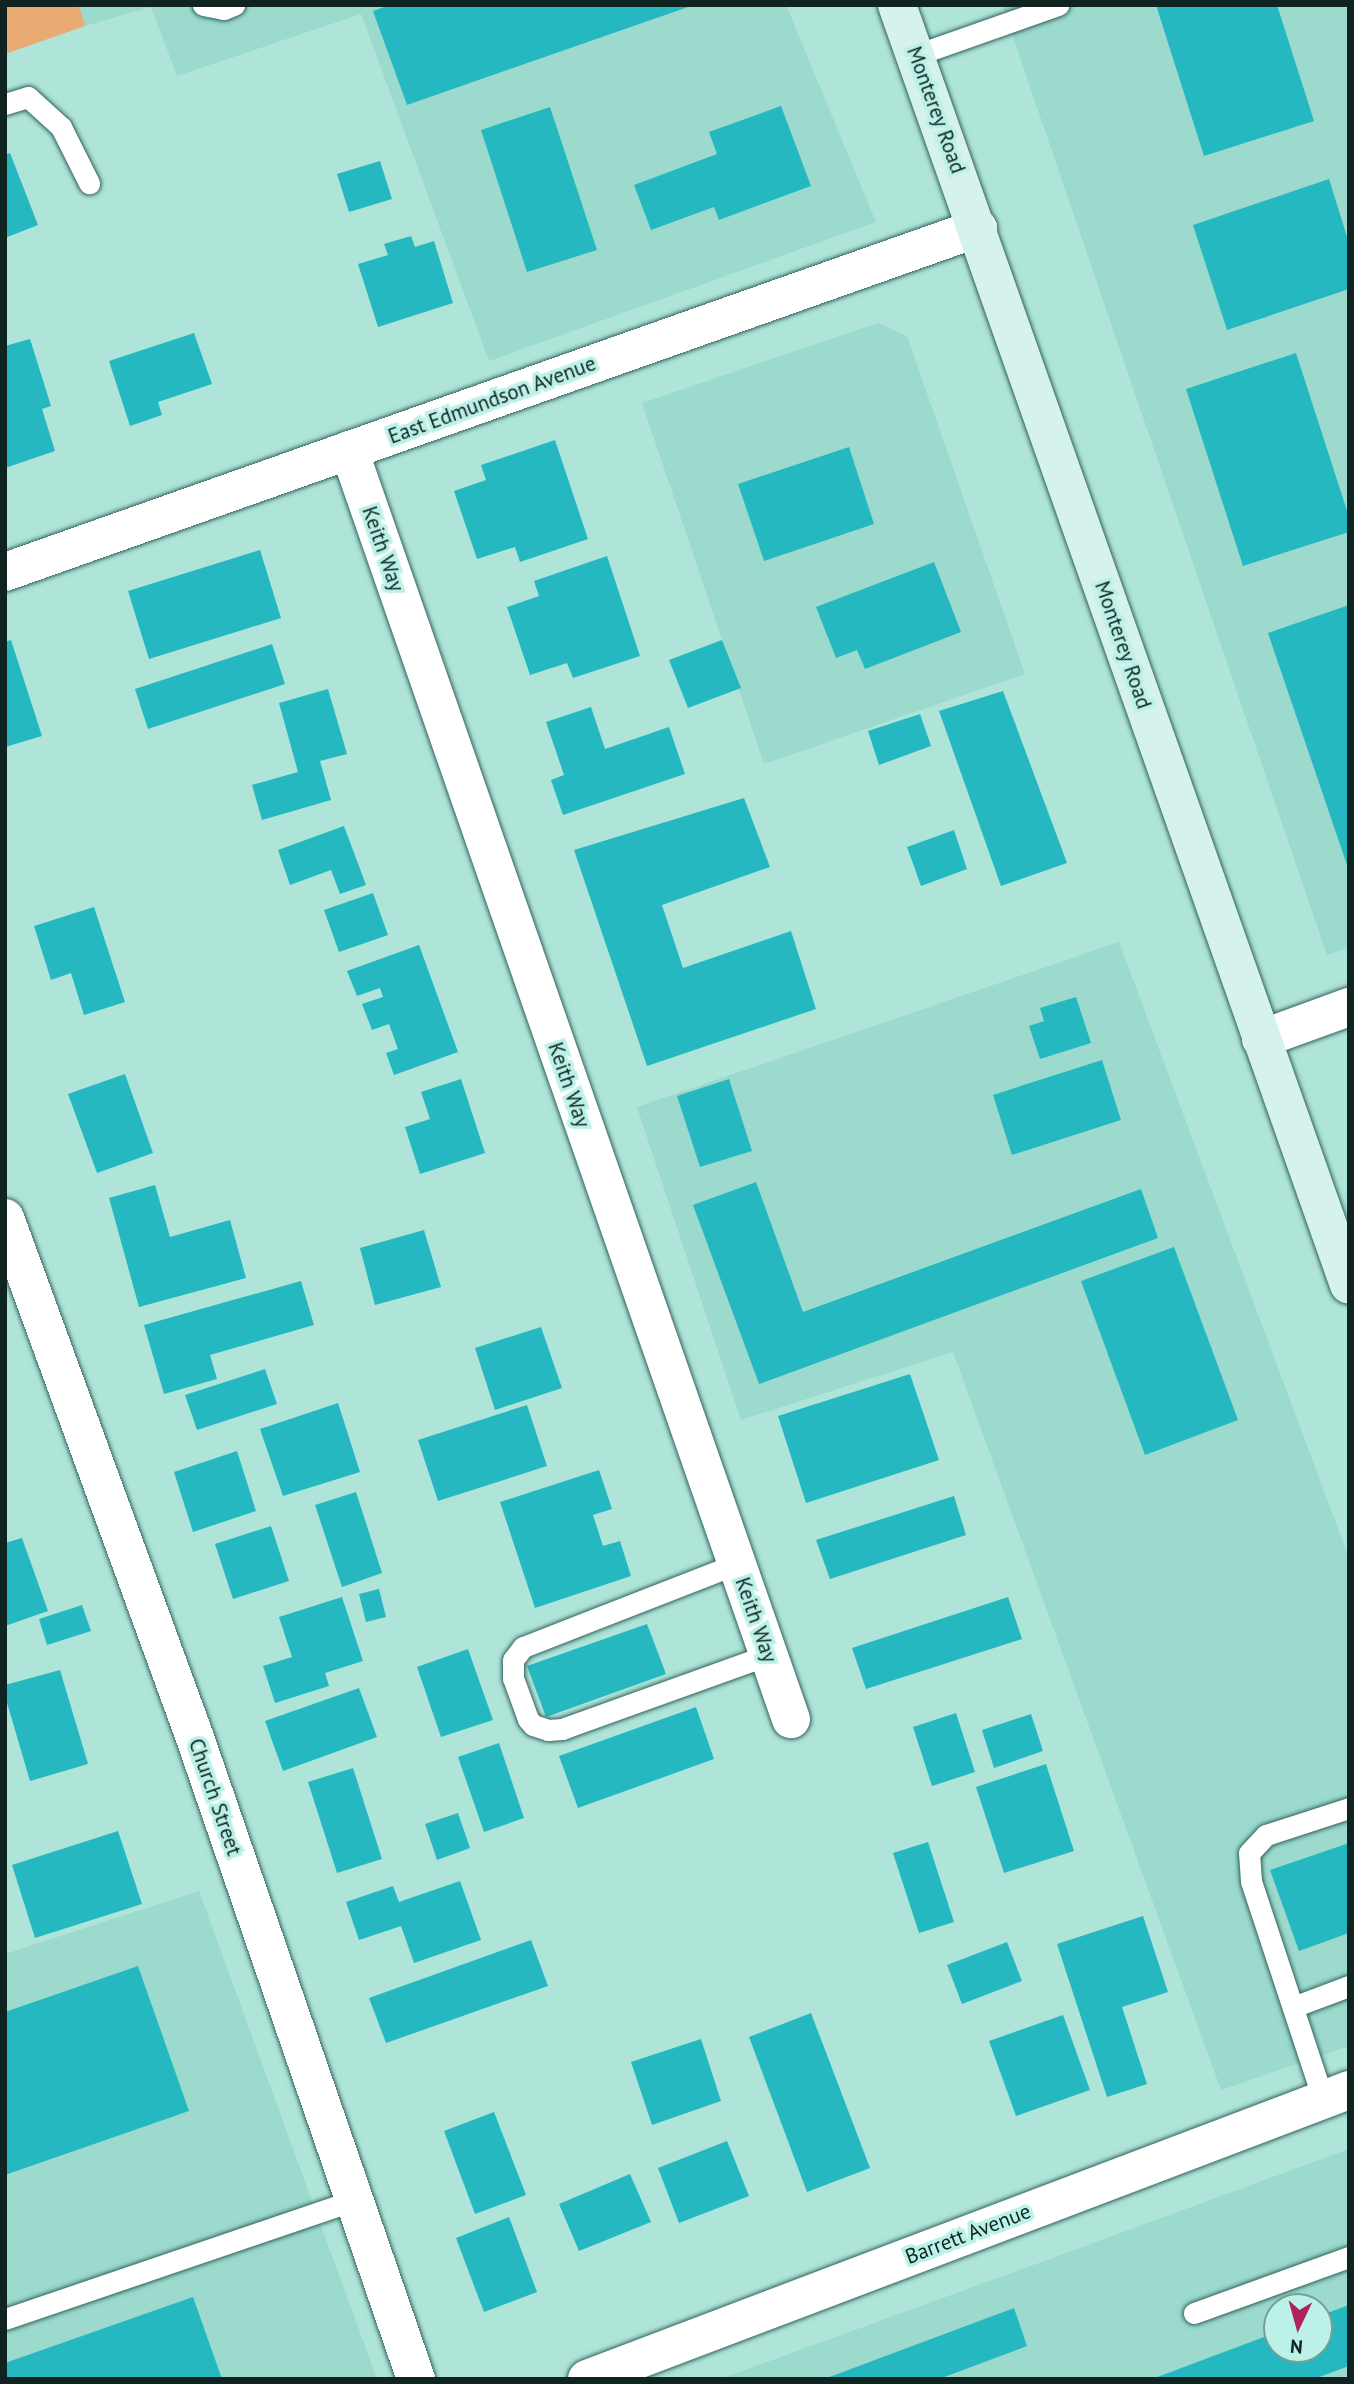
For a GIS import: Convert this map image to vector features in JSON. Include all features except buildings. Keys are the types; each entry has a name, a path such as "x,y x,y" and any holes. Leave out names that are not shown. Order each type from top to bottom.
{"main road":[{"name":"Monterey Road","path":"897,5 978,228 1261,1039 1339,1225 1349,1285"}],"street":[{"name":"East Edmundson Avenue","path":"5,572 978,228"},
{"name":"Keith Way","path":"349,450 791,1719"},
{"path":"1261,1039 1349,1007"},
{"name":"Church Street","path":"5,1218 194,1735 416,2379"},
{"name":"Barrett Avenue","path":"587,2379 1336,2095"}],"lane":[{"path":"203,5 224,9 234,5"},
{"path":"916,55 1058,5"},
{"path":"5,104 28,97 61,127 89,183"},
{"path":"736,1564 523,1647 513,1660 513,1678 528,1719 533,1725 548,1730 562,1729 768,1655"},
{"path":"1336,2095 1293,2007 1251,1881 1249,1853 1266,1835 1349,1808"},
{"path":"1293,2007 1349,1986"},
{"path":"5,2319 355,2200"},
{"path":"1194,2313 1349,2257"}],"shaded area":[{"path":"5,5 79,5 85,26 5,54"},
{"path":"79,5 786,5 876,222 489,361 361,14 177,76 151,7 85,26"},
{"path":"1002,5 1349,5 1349,947 1327,955"},
{"path":"878,323 907,336 1025,674 764,764 642,403"},
{"path":"1119,942 1349,1558 1349,2046 1221,2090 953,1352 741,1420 637,1107"},
{"path":"199,1891 377,2379 5,2379 5,1954"},
{"path":"1349,2149 1349,2379 720,2379 1028,2267"}]}
